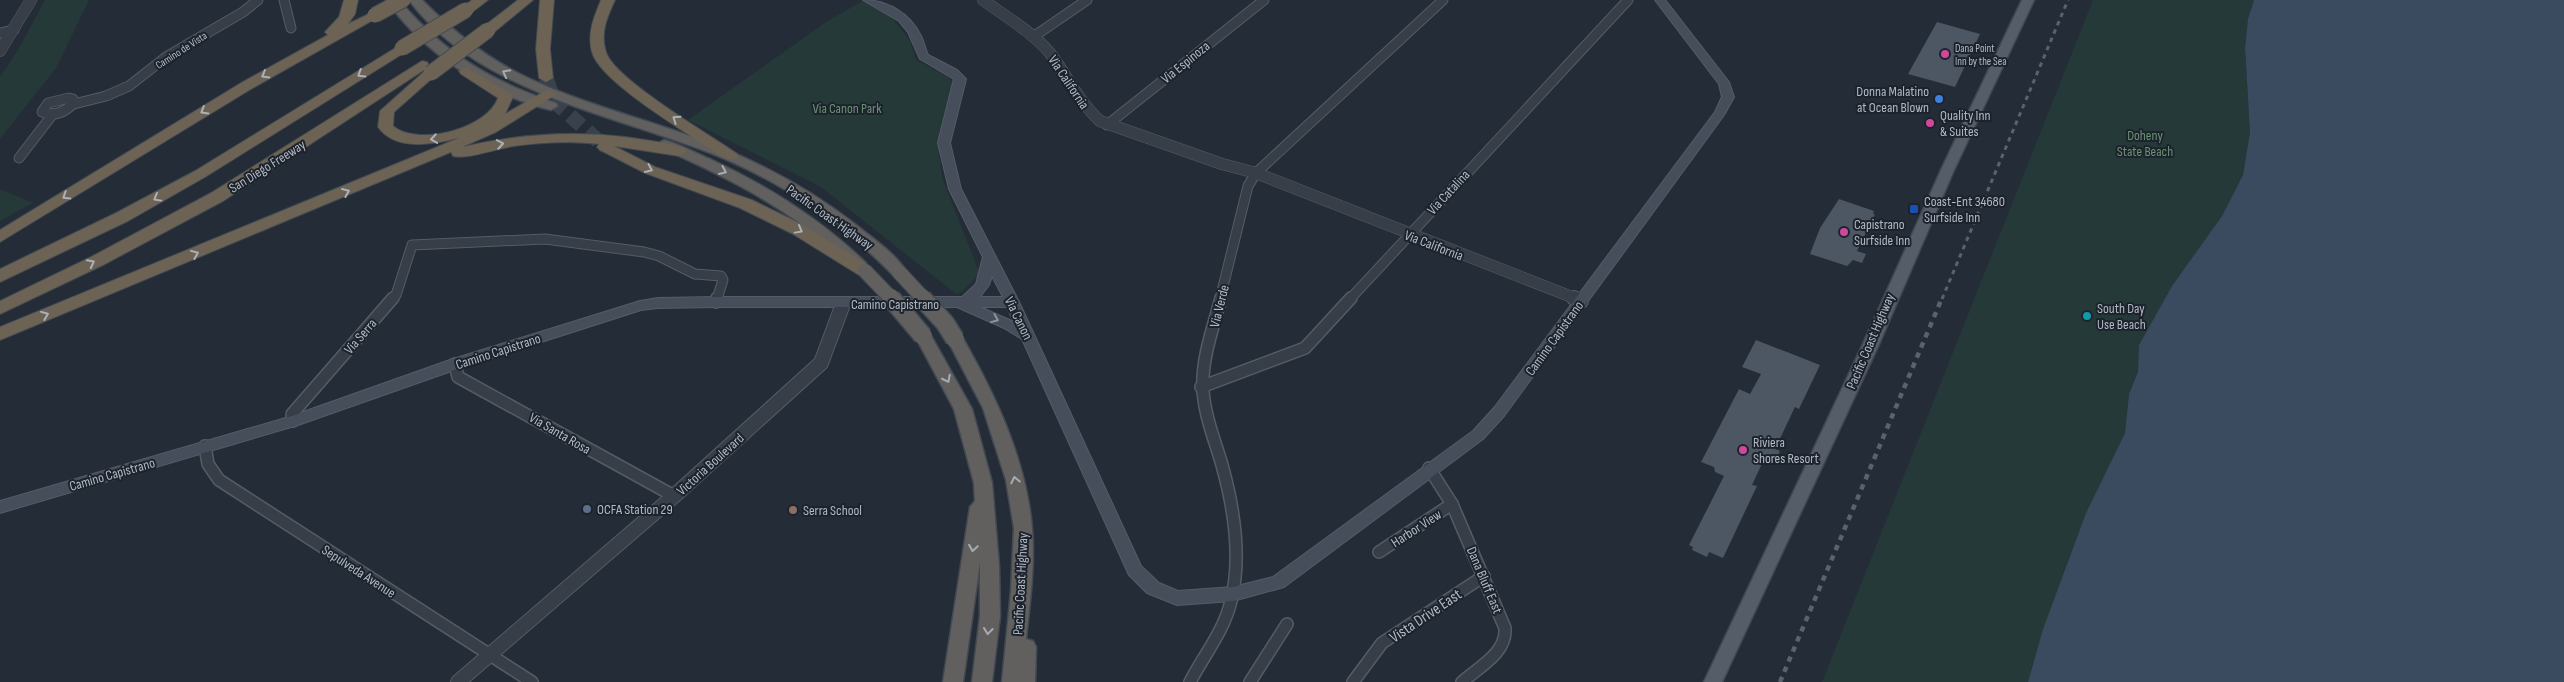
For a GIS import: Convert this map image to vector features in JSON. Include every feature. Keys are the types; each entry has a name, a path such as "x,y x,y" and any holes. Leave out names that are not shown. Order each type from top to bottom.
{"highway":[{"path":"284,64 335,30 347,17 351,7 351,0"},
{"name":"Pacific Coast Highway","path":"392,0 432,44 466,71 646,136 761,188 808,218 838,244 897,304 923,336 963,409 983,482 990,566 990,616 982,682"},
{"path":"0,237 179,125 284,64 403,0"},
{"name":"Pacific Coast Highway","path":"415,0 463,46 544,98 731,156 829,212 877,249 945,323 992,408 1015,480 1023,528 1017,648 1012,682"},
{"name":"San Diego Freeway","path":"0,276 122,217 200,174 481,0"},
{"path":"466,71 506,96 504,104 496,115 464,133 415,141 392,134 386,128 384,120 387,112 426,69 485,28 520,0"},
{"path":"485,28 512,12 526,0"},
{"path":"546,78 542,59 542,39 547,0"},
{"path":"608,0 600,16 596,38 598,51 610,73 731,156"},
{"name":"San Diego Freeway","path":"0,308 97,261 217,197 426,69"},
{"path":"0,334 402,168 491,129 544,98"},
{"path":"402,168 471,149 554,138 598,138 679,151"},
{"path":"605,147 650,170 746,204 799,230 865,271"},
{"path":"953,682 983,482"},
{"path":"1023,528 1027,597 1025,682"}],"main road":[{"name":"Via Canon","path":"868,0 893,11 917,37 921,52 926,59 956,73 960,79 944,143 947,162 955,189 988,258 1012,302 1135,570 1153,588 1177,598 1233,594"},
{"name":"Camino Capistrano","path":"1233,594 1278,582 1430,468 1478,435 1500,412 1720,113 1728,97 1725,84 1660,0"},
{"name":"Pacific Coast Highway","path":"1713,682 1872,342 1890,295 1926,215 2028,0"},
{"path":"962,303 977,294 987,281 988,258"},
{"name":"Camino Capistrano","path":"0,507 293,422 455,364 640,306 658,303 716,302 843,304 1012,302"},
{"path":"962,303 1028,336"}],"street":[{"path":"0,51 32,0"},
{"name":"Camino de Vista","path":"74,104 106,96 129,86 166,57 243,12 258,0"},
{"path":"284,0 291,28"},
{"name":"Via California","path":"983,0 1033,37 1049,52 1090,112 1107,125 1222,164 1231,171 1254,176 1271,187 1289,186 1408,235 1581,301"},
{"path":"1033,37 1087,0"},
{"name":"Via Espinoza","path":"1107,125 1264,0"},
{"name":"Via Verde","path":"1190,682 1226,617 1233,594 1235,578 1233,522 1228,486 1203,404 1201,387 1204,366 1241,213 1254,176 1443,0"},
{"name":"Via Catalina","path":"1201,387 1305,348 1628,0"},
{"path":"0,32 14,30"},
{"path":"63,98 72,99 74,104 65,111 53,114 44,114 42,109 48,103 63,98"},
{"path":"19,158 53,114"},
{"name":"Via Serra","path":"293,422 292,414 396,295 410,247 416,244 539,239 628,249 659,256 695,274 723,278 716,302"},
{"name":"Victoria Boulevard","path":"458,682 674,496 821,363 843,304"},
{"name":"Via Santa Rosa","path":"455,364 458,377 470,386 512,405 674,496"},
{"name":"Sepulveda Avenue","path":"205,446 205,458 209,468 219,480 532,682"},
{"name":"Dana Bluff East","path":"1430,468 1452,504 1505,628 1506,639 1502,648 1462,682"},
{"name":"Harbor View","path":"1379,552 1452,504"},
{"name":"Vista Drive East","path":"1353,682 1382,644 1484,576"},
{"path":"1250,682 1287,624"}],"green space":[{"path":"45,0 89,0 56,68 0,139 0,77 18,50"},
{"name":"Via Canon Park","path":"864,0 892,12 895,22 910,41 916,60 948,77 953,83 941,136 939,155 943,180 980,274 962,292 956,294 821,187 688,120 826,22"},
{"name":"Doheny State Beach","path":"2093,0 2254,0 2248,19 2245,48 2250,132 2243,175 2222,216 2172,286 2139,345 2138,372 2129,394 2125,433 2086,513 2043,629 2028,682 1822,682"},
{"path":"0,189 33,203 0,221"}],"water":[{"path":"2254,0 2564,0 2564,682 2028,682 2043,629 2086,513 2125,433 2129,394 2138,372 2139,345 2172,286 2222,216 2243,175 2250,132 2245,48 2248,19"}],"building":[{"name":"Dana Point Inn by the Sea","path":"1937,22 1980,34 1955,87 1908,74"},
{"name":"Capistrano Surfside Inn","path":"1839,199 1874,211 1873,214 1875,214 1857,251 1866,254 1862,263 1853,260 1847,266 1810,254 1820,228"},
{"name":"Riviera Shores Resort","path":"1756,340 1820,365 1799,409 1795,407 1775,449 1780,451 1776,460 1766,455 1752,485 1757,486 1723,558 1709,552 1707,557 1692,550 1693,547 1689,545 1724,476 1715,472 1714,467 1701,462 1739,389 1750,394 1761,374 1742,367"}],"tunnel":[{"path":"546,78 554,101 605,147"}],"railway":[{"path":"1942,299 2068,0"},
{"path":"1780,682 1942,298"}],"place":[{"name":"Dana Point Inn by the Sea","path":"1945,54"},
{"name":"Donna Malatino at Ocean Blown","path":"1939,99"},
{"name":"Quality Inn & Suites","path":"1930,123"},
{"name":"Coast-Ent 34680 Surfside Inn","path":"1914,209"},
{"name":"Capistrano Surfside Inn","path":"1844,232"},
{"name":"South Day Use Beach","path":"2087,316"},
{"name":"Riviera Shores Resort","path":"1743,450"},
{"name":"OCFA Station 29","path":"587,509"},
{"name":"Serra School","path":"793,510"}]}
